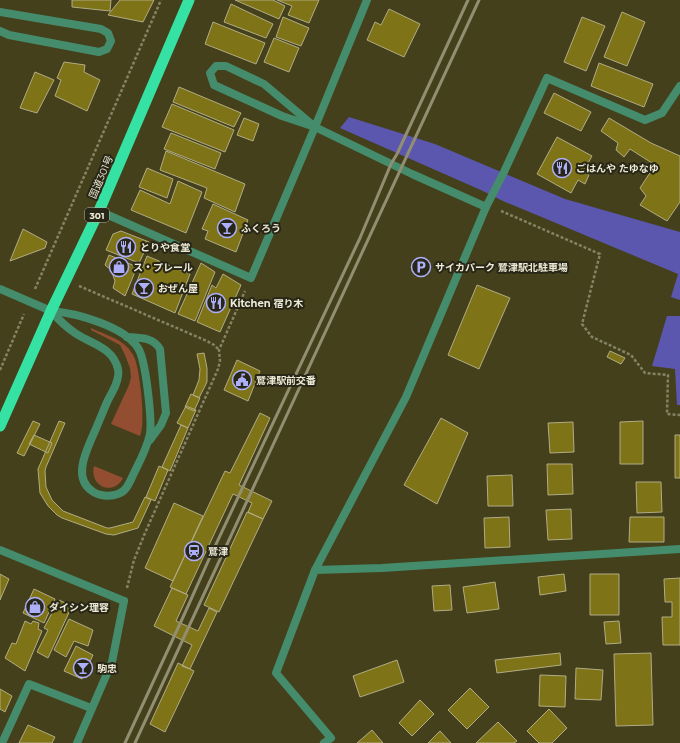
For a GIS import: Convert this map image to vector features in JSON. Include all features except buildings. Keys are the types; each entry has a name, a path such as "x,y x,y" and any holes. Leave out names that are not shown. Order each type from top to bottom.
{"highway":[{"name":"国道301号","path":"0,426 51,311 99,211 189,0"}],"street":[{"path":"99,211 251,278 367,0"},
{"path":"0,12 101,29 108,33 111,41 107,49 98,52 9,35 0,31"},
{"path":"315,127 264,84 226,66 216,66 210,73 214,85 282,116 315,127 412,174 486,207"},
{"path":"324,743 331,738 276,673 315,570 406,397 486,207 504,172 547,78 645,120 662,113 680,86"},
{"path":"0,289 51,311 66,312 105,325 127,337 139,349 145,369 150,422 147,443"},
{"path":"51,311 75,334 106,349 112,356 118,370 116,383 86,451 82,465 83,478 88,489 102,496 117,495 123,492 147,443 161,424 166,413 160,349 155,342 150,339 127,337"},
{"path":"315,570 382,568 680,549"},
{"path":"0,550 124,601 112,662 77,743"},
{"path":"2,743 29,684 92,708"}],"path":[{"path":"0,370 161,0"},
{"path":"486,207 500,210 600,254 582,324 592,336 631,355 645,373 668,375 667,414 680,415"},
{"path":"124,601 129,576 139,546 218,369 220,361 219,350 251,278"},
{"path":"66,280 214,345 219,350"}],"shaded area":[{"path":"349,117 435,144 565,199 680,232 680,300 671,297 678,274 503,201 340,128"},
{"path":"667,316 680,316 680,405 677,405 675,369 652,366"},
{"path":"91,328 121,342 129,349 135,358 142,398 142,430 140,436 111,424 129,385 131,377 130,368 120,345 91,330"},
{"path":"94,466 123,478 119,484 114,487 103,487 98,484 95,479 93,473"}],"railway":[{"path":"125,743 210,557 360,238 391,164 468,0"},
{"path":"135,743 479,0"}],"place":[{"name":"ごはんや たゆなゆ","path":"562,168"},
{"name":"ふくろう","path":"227,228"},
{"name":"とりや食堂","path":"126,247"},
{"name":"ス・プレール","path":"119,267"},
{"name":"サイカパーク 鷲津駅北駐車場","path":"421,267"},
{"name":"おぜん屋","path":"144,288"},
{"name":"Kitchen 宿り木","path":"216,303"},
{"name":"鷲津駅前交番","path":"242,380"},
{"name":"鷲津","path":"194,551"},
{"name":"ダイシン理容","path":"35,607"},
{"name":"駒忠","path":"83,668"}]}
